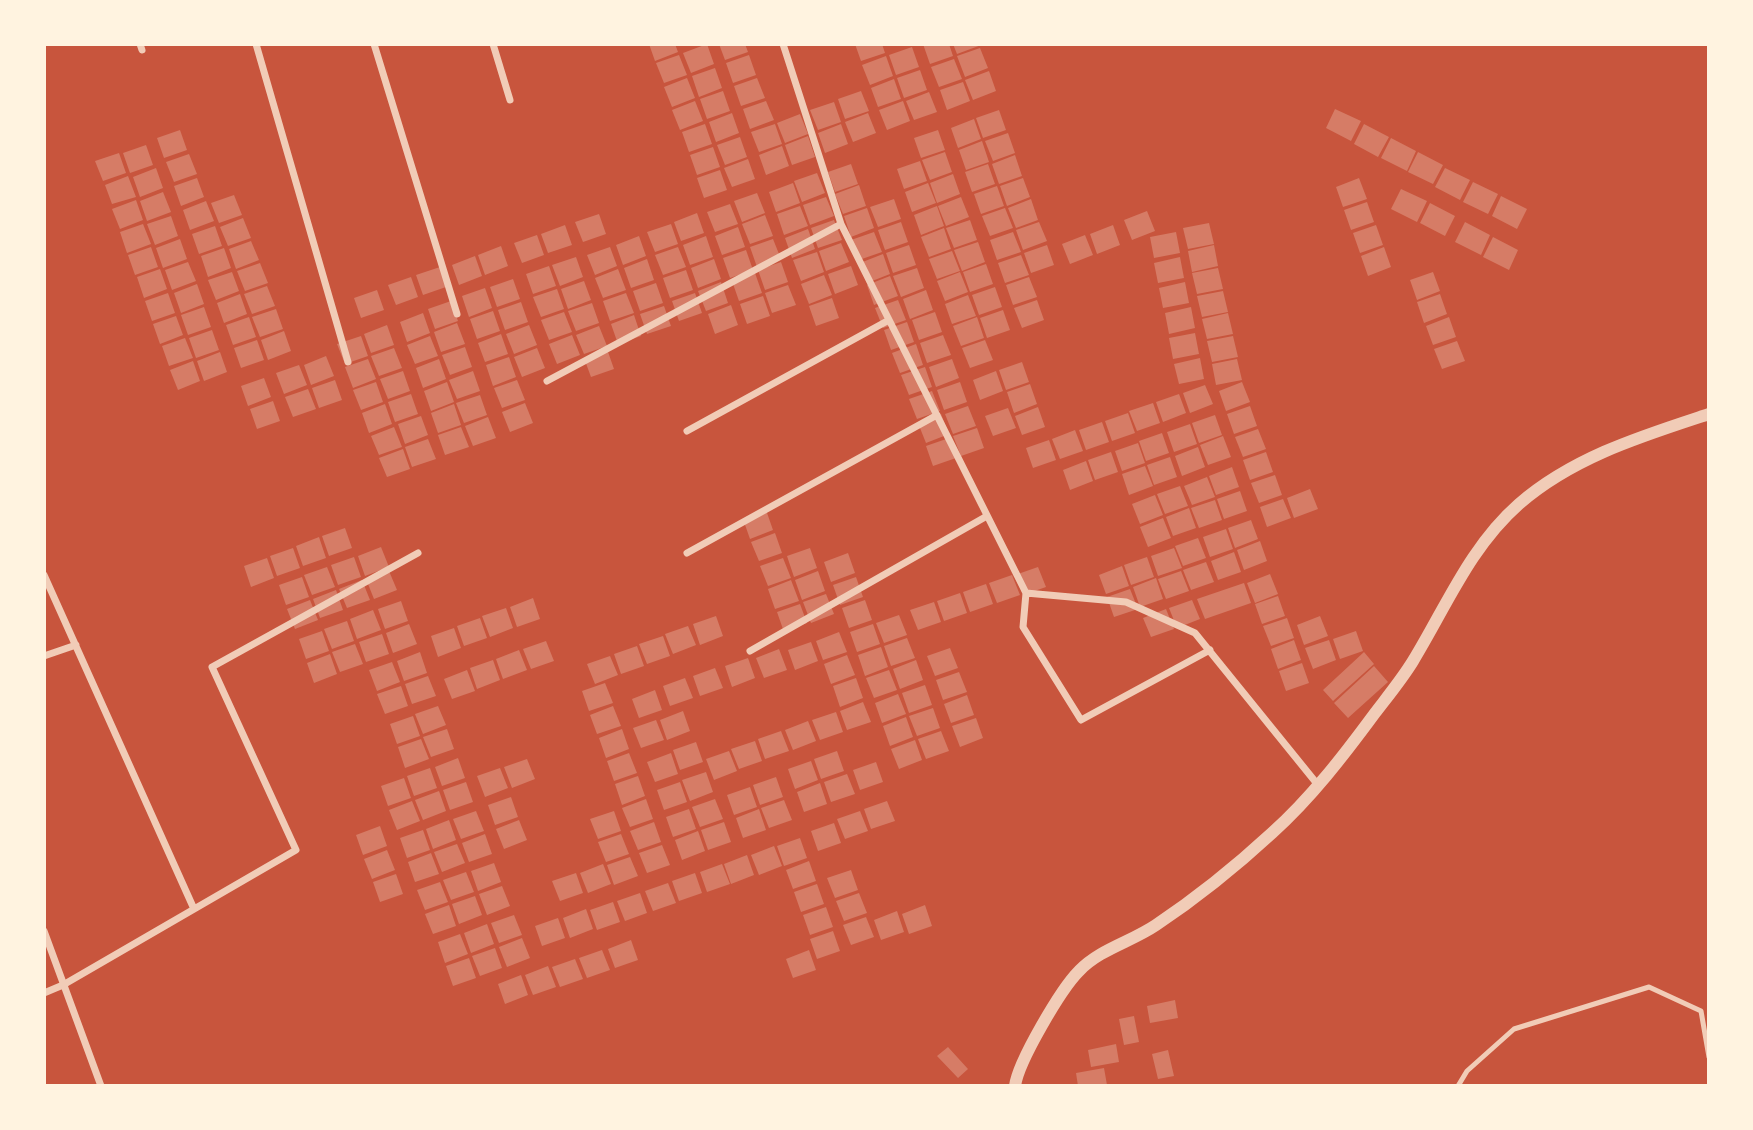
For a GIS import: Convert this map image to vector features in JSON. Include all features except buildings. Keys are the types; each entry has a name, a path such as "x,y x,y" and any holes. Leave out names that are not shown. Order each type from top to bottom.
{"street":[{"path":"256,44 348,362"},
{"path":"374,44 457,314"},
{"path":"493,44 510,100"},
{"path":"783,44 841,224 1026,593 1023,627 1081,720 1210,650"},
{"path":"547,380 841,224"},
{"path":"687,431 889,320"},
{"path":"1015,1086 1032,1041 1078,971 1110,947 1153,927 1225,876 1282,824 1318,785 1412,663 1457,580 1488,536 1518,505 1549,481 1591,457 1709,414"},
{"path":"687,553 937,415"},
{"path":"750,651 987,516"},
{"path":"44,993 63,985 296,850 212,667 418,554"},
{"path":"44,575 194,909"},
{"path":"1026,593 1126,602 1195,633 1318,785"},
{"path":"44,656 75,645"},
{"path":"44,931 101,1086"}],"lane":[{"path":"1458,1086 1467,1071 1514,1029 1649,987 1701,1011 1709,1057"}]}
